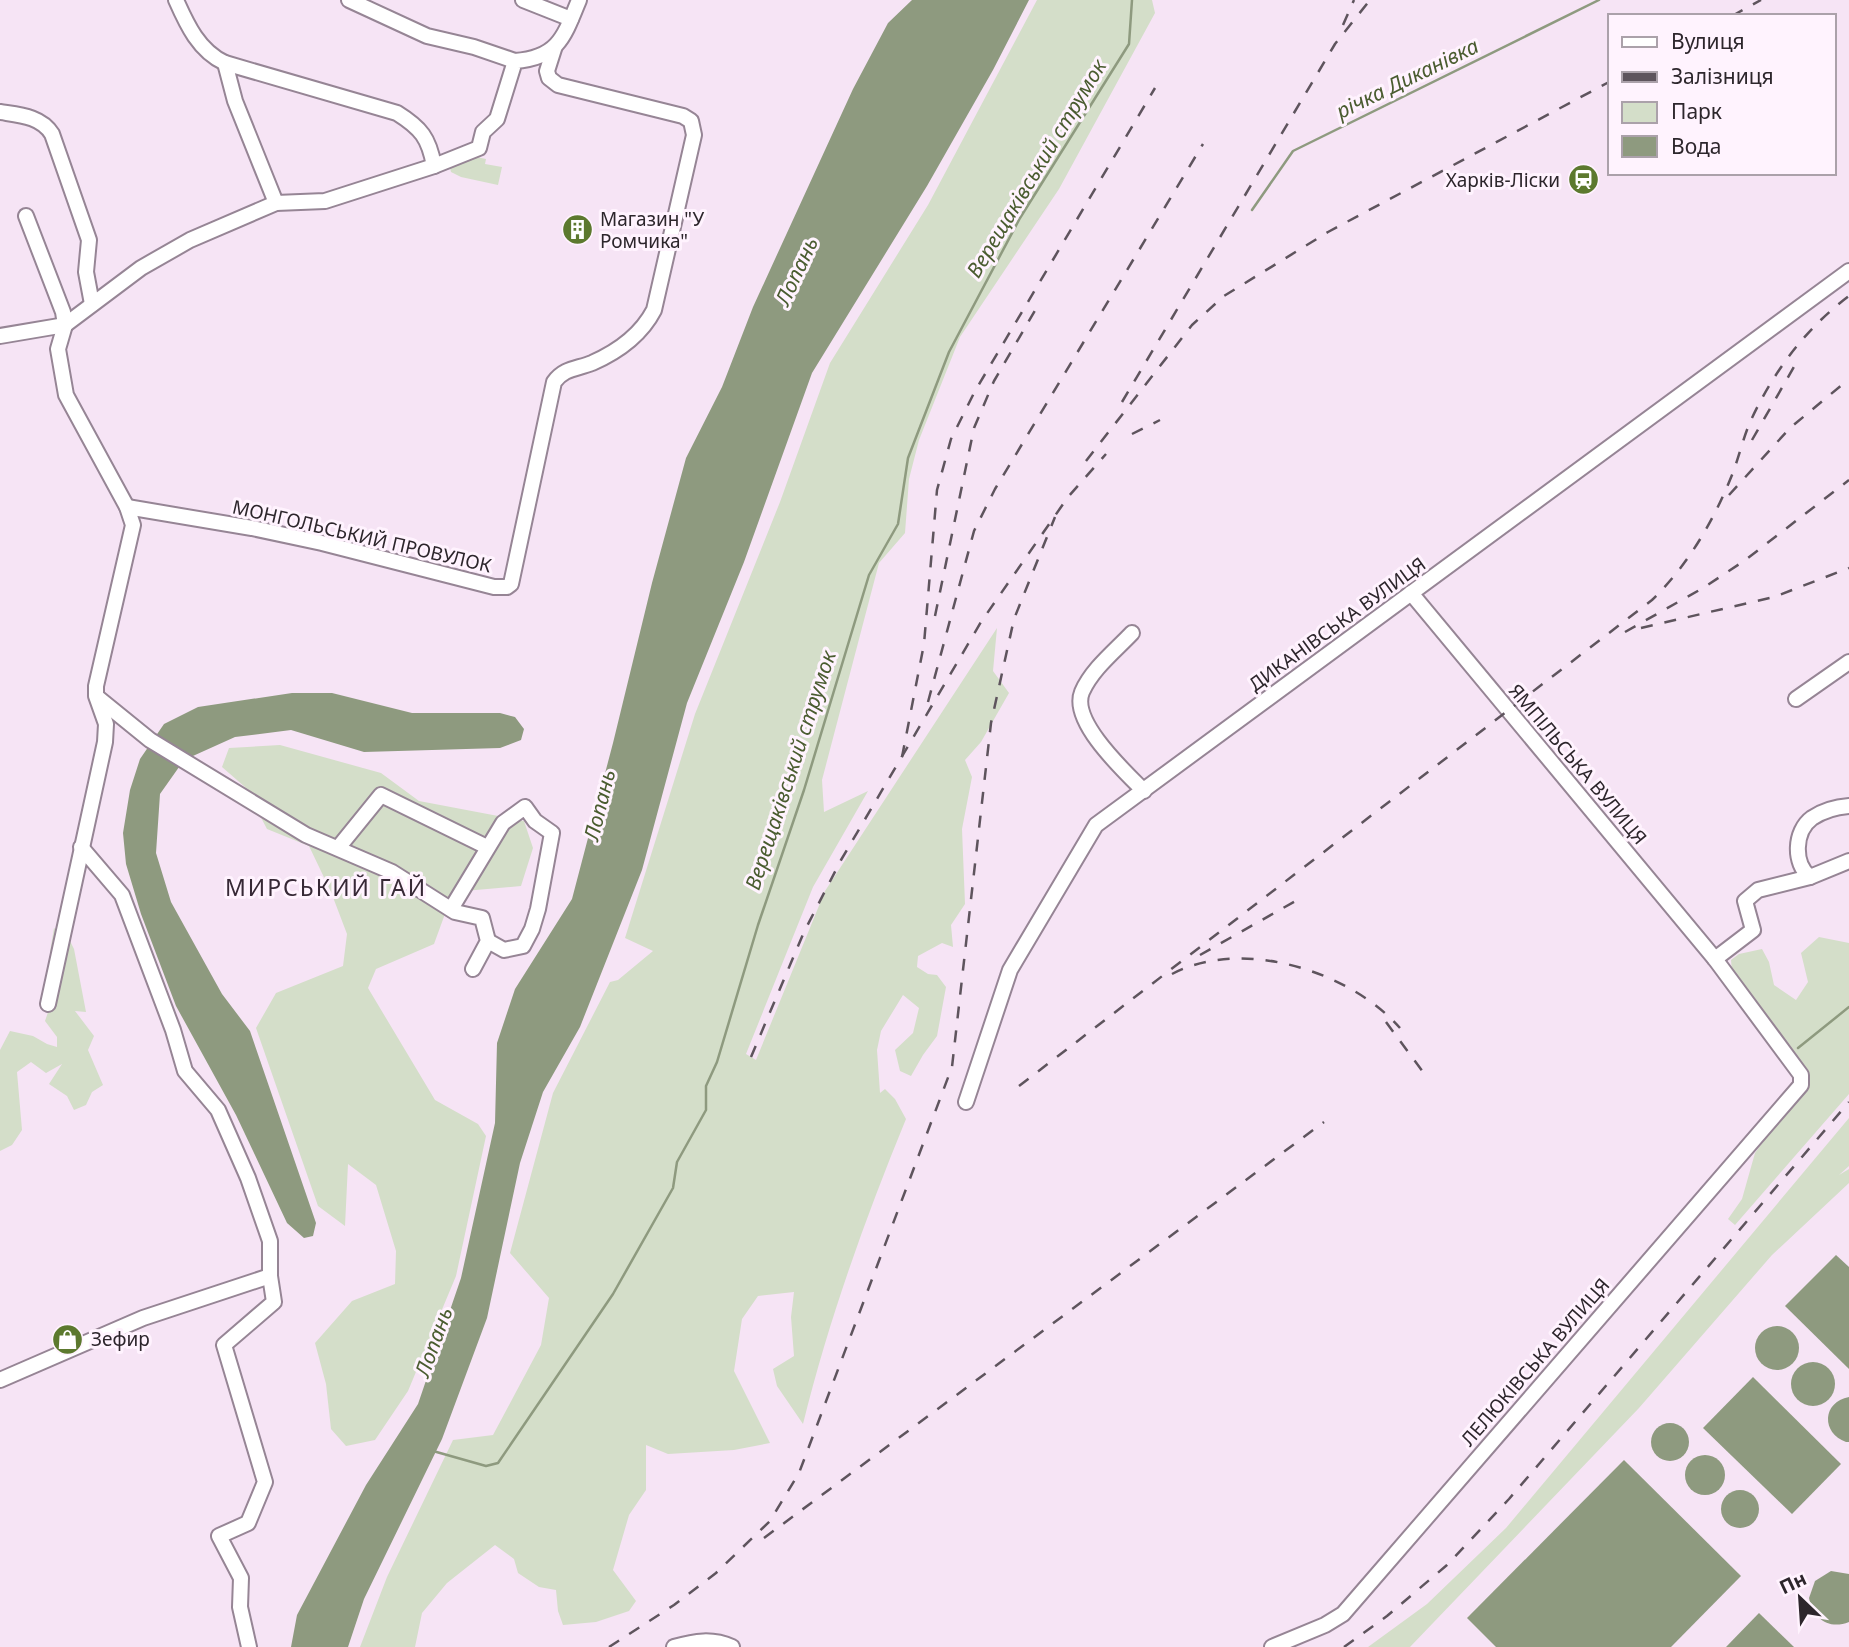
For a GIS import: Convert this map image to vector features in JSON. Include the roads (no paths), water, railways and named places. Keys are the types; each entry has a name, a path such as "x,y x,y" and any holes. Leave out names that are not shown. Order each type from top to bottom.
{"street":[{"path":"176,0 203,50 225,63 397,113 417,126 431,150 435,166"},
{"path":"349,0 427,36 474,47 514,61 530,60 554,50 572,19 579,0"},
{"path":"523,0 572,19"},
{"name":"МОНГОЛЬСЬКИЙ ПРОВУЛОК","path":"127,507 322,543 494,587 507,587 512,584 554,382 560,374 593,362 631,340 645,327 654,310 694,135 691,121 683,116 558,85 549,78 547,71 554,50"},
{"path":"0,336 65,326 141,268 190,240 276,203 325,201 435,166 479,148 483,132 497,119 514,61"},
{"path":"225,63 234,102 276,203"},
{"path":"0,112 32,118 43,124 51,134 89,240 86,272 92,304"},
{"path":"26,216 62,312 65,326 58,349"},
{"name":"ДИКАНІВСЬКА ВУЛИЦЯ","path":"967,1102 1010,970 1096,825 1849,271"},
{"path":"44,330 58,349 66,395 127,507 133,525 96,685 96,696 106,724 105,742 48,1004"},
{"name":"ЯМПІЛЬСЬКА ВУЛИЦЯ","path":"1411,593 1715,959 1801,1075"},
{"path":"1132,633 1088,680 1081,695 1081,712 1091,730 1117,763 1144,791"},
{"path":"1796,699 1849,662"},
{"path":"96,696 150,740 306,835 392,872 451,909 482,918 488,942 473,969"},
{"path":"338,848 381,795 487,847"},
{"path":"1810,877 1802,871 1796,856 1801,835 1810,820 1833,807 1849,806"},
{"path":"451,909 503,822 525,807 535,821 552,834 538,909 523,946 504,950 488,942"},
{"path":"81,847 122,895 173,1030 185,1071 218,1110 243,1167 270,1241 270,1276 274,1302 224,1345 265,1482 247,1523 219,1536 241,1578 240,1607 249,1647"},
{"path":"1715,959 1753,930 1745,901 1758,890 1810,877 1849,861"},
{"name":"ЛЕЛЮКІВСЬКА ВУЛИЦЯ","path":"1272,1647 1325,1625 1343,1614 1801,1084 1801,1075"},
{"path":"0,1380 143,1318 270,1276"},
{"path":"674,1647 692,1641 707,1640 732,1647"}],"water":[{"name":"Лопань","path":"912,0 1029,0 927,186 812,373 744,562 687,703 642,870 580,1027 543,1092 520,1163 487,1318 442,1439 364,1599 348,1647 291,1647 297,1615 366,1485 418,1404 461,1278 495,1123 497,1043 515,989 572,899 686,458 722,387 753,307 853,89 888,23"},
{"path":"292,693 332,693 412,713 500,713 515,717 524,729 521,740 500,748 364,752 291,730 235,737 184,760 160,794 156,853 171,902 222,994 250,1031 316,1223 313,1236 304,1238 287,1223 236,1115 176,1006 141,914 126,864 123,833 130,790 140,759 164,724 198,707"},
{"path":"1836,1255 1849,1267 1849,1369 1785,1306"},
{"path":"1777,1326 1786,1327 1793,1332 1798,1339 1798,1357 1793,1364 1786,1369 1777,1370 1768,1369 1761,1364 1756,1357 1755,1348 1756,1339 1761,1332 1768,1327"},
{"path":"1813,1362 1822,1363 1829,1368 1834,1375 1834,1393 1829,1400 1822,1405 1813,1406 1804,1405 1797,1400 1792,1393 1791,1384 1792,1375 1797,1368 1804,1363"},
{"path":"1753,1377 1841,1464 1792,1514 1703,1428"},
{"path":"1849,1397 1849,1442 1846,1442 1832,1432 1828,1418 1834,1405"},
{"path":"1670,1423 1683,1429 1689,1442 1683,1455 1670,1461 1657,1455 1651,1442 1657,1429"},
{"path":"1705,1455 1713,1456 1719,1461 1724,1467 1724,1483 1719,1489 1713,1494 1705,1495 1697,1494 1691,1489 1686,1483 1685,1475 1686,1467 1691,1461 1697,1456"},
{"path":"1624,1460 1741,1576 1671,1647 1496,1647 1467,1618"},
{"path":"1740,1490 1753,1496 1759,1509 1753,1522 1740,1528 1727,1522 1721,1509 1727,1496"},
{"path":"1831,1571 1849,1574 1849,1622 1835,1625 1818,1617 1809,1598 1815,1581"},
{"path":"1759,1613 1794,1647 1726,1647"}],"waterway":[{"name":"Верещаківський струмок","path":"433,1451 486,1466 498,1463 613,1294 673,1188 677,1162 706,1110 706,1086 717,1062 758,925 804,790 869,575 898,524 908,458 949,352 1020,218 1129,44 1132,0"},
{"name":"річка Диканівка","path":"1252,210 1293,151 1599,0"},
{"path":"1798,1048 1849,1007"}],"railway":[{"path":"1343,25 1354,0"},
{"path":"1122,402 1335,44 1370,0"},
{"path":"1736,14 1761,0"},
{"path":"1086,461 1192,325 1224,296 1328,232 1608,83"},
{"path":"902,757 924,644 937,490 951,439 975,391 1155,88"},
{"path":"928,702 974,531 995,489 1203,144"},
{"path":"1019,1086 1652,600 1677,572 1708,526 1732,475 1751,420 1770,384 1805,336 1849,296"},
{"path":"935,616 974,428 994,381 1037,307"},
{"path":"1752,440 1799,358"},
{"path":"1729,495 1790,428 1849,379"},
{"path":"1132,434 1160,420"},
{"path":"751,1057 804,932 841,860 981,622 1068,497 1106,454"},
{"path":"1625,632 1703,588 1744,561 1849,480"},
{"path":"609,1647 674,1605 716,1573 770,1521 799,1473 952,1067 991,723 1014,619 1055,517"},
{"path":"1641,628 1774,597 1849,568"},
{"path":"1200,955 1299,899"},
{"path":"1172,974 1200,963 1230,959 1262,960 1294,966 1353,990 1379,1008 1400,1028"},
{"path":"1386,1022 1426,1076"},
{"path":"1344,1647 1387,1616 1447,1565 1509,1499 1849,1102"},
{"path":"764,1538 1324,1122"}],"place":[{"name":"Харків-Ліски","path":"1583,180"},
{"name":"Магазин \"У Ромчика\"","path":"577,230"},
{"name":"Зефир","path":"68,1339"}],"district":[{"name":"МИРСЬКИЙ ГАЙ","path":"326,887"}]}
